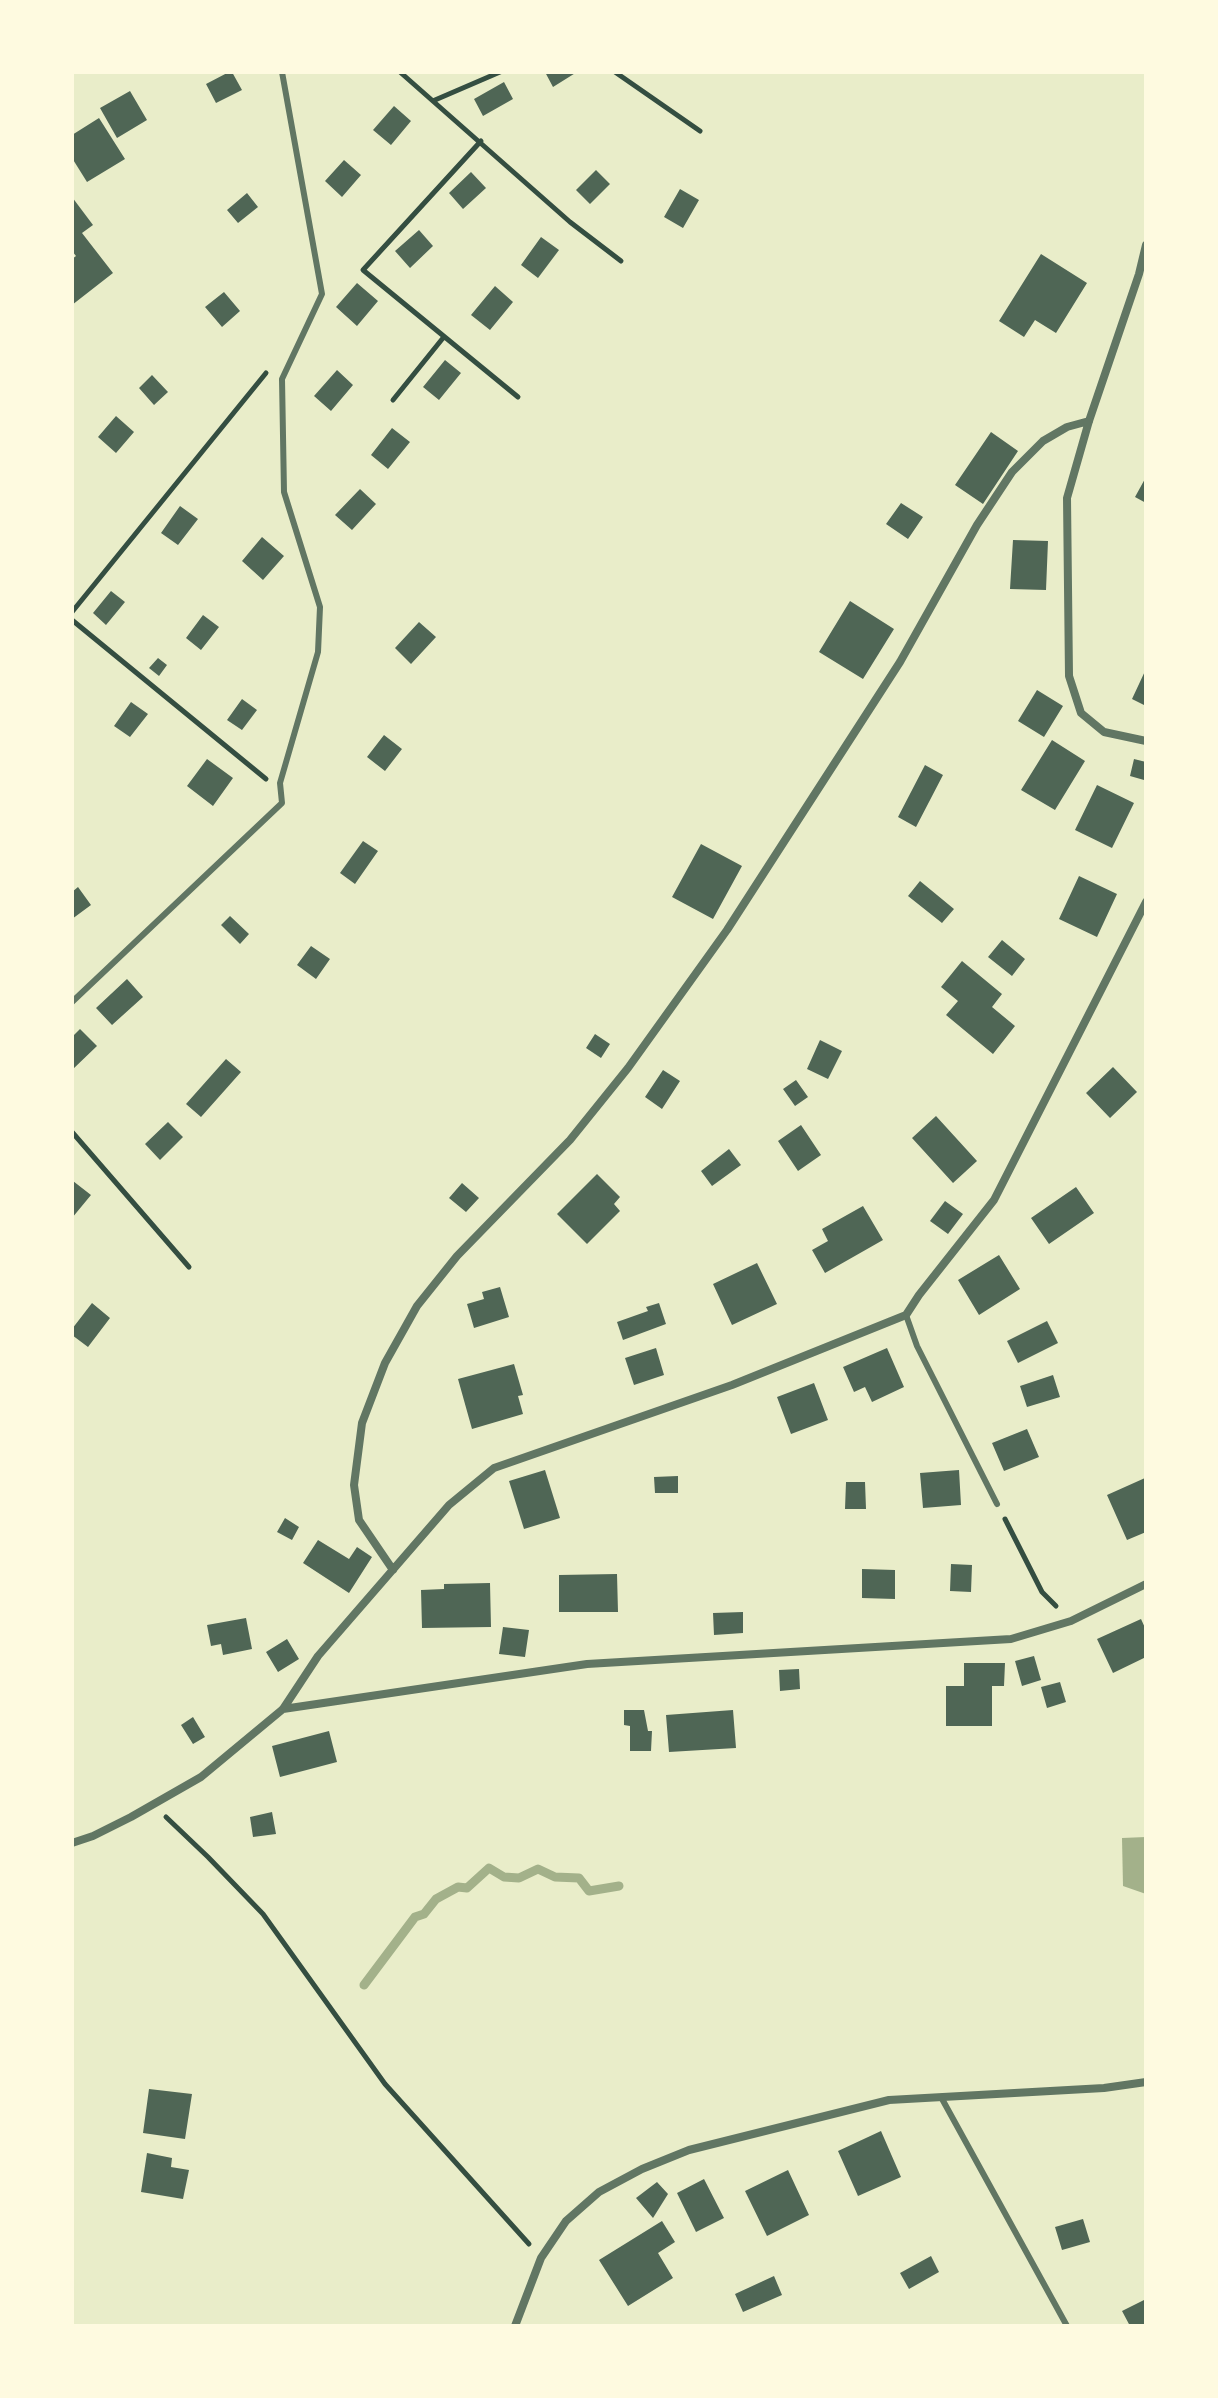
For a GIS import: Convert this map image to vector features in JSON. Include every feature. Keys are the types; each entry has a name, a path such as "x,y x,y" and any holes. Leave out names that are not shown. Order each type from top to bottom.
{"street":[{"path":"1146,245 1067,498 1069,676 1081,713 1104,732 1146,741"},
{"path":"393,1570 359,1520 354,1485 362,1423 385,1363 417,1306 457,1256 570,1140 628,1068 709,955 900,662 977,525 1012,472 1043,441 1067,427 1089,421"},
{"path":"72,1843 153,1806 201,1777 283,1709 318,1656 449,1505 494,1468 732,1385 906,1315 994,1200 1146,902"},
{"path":"283,1709 587,1664 1011,1639 1071,1621 1146,1584"},
{"path":"515,2326 541,2258 566,2221 599,2192 665,2159 689,2150 889,2100 1104,2088 1146,2082"}],"lane":[{"path":"72,1002 282,803 280,783 318,652 320,607 284,492 282,379 322,294 282,72"},
{"path":"906,1315 917,1346 997,1504"},
{"path":"941,2097 1067,2326"}],"path":[{"path":"400,72 570,222 621,261"},
{"path":"435,100 500,72"},
{"path":"615,72 700,131"},
{"path":"481,141 363,270 518,397"},
{"path":"393,400 443,338"},
{"path":"72,612 271,367"},
{"path":"72,620 281,792"},
{"path":"72,1132 189,1267"},
{"path":"997,1504 1042,1592 1071,1621"},
{"path":"153,1806 263,1914 385,2084 541,2258"}],"shaded area":[{"path":"1146,1837 1146,1894 1123,1886 1122,1838"}],"building":[{"path":"232,72 242,90 216,103 206,84"},
{"path":"545,72 577,72 553,87"},
{"path":"504,82 513,99 483,116 474,99"},
{"path":"130,91 147,120 117,138 100,108"},
{"path":"394,106 411,121 391,145 373,130"},
{"path":"99,118 125,159 87,182 72,158 72,135"},
{"path":"344,160 361,175 342,197 325,181"},
{"path":"596,170 610,184 590,204 576,190"},
{"path":"471,172 486,188 463,209 449,193"},
{"path":"680,189 699,200 683,228 664,217"},
{"path":"247,193 258,207 238,223 227,210"},
{"path":"72,197 93,225 82,233 113,273 72,305 72,259 76,256 72,251"},
{"path":"419,230 433,246 410,268 395,251"},
{"path":"541,237 559,250 538,278 521,265"},
{"path":"1041,254 1087,283 1056,333 1035,320 1024,337 999,321"},
{"path":"357,283 378,301 357,326 336,307"},
{"path":"495,286 513,302 490,330 471,315"},
{"path":"224,292 240,311 222,327 205,307"},
{"path":"445,360 461,373 439,400 423,387"},
{"path":"337,370 353,385 331,411 314,396"},
{"path":"152,375 168,392 154,405 139,388"},
{"path":"116,416 134,432 116,453 98,437"},
{"path":"392,428 410,442 388,469 371,455"},
{"path":"991,432 1018,451 983,504 955,485"},
{"path":"1146,477 1146,503 1135,497"},
{"path":"360,489 376,504 352,530 335,515"},
{"path":"901,503 923,517 908,539 886,524"},
{"path":"180,506 198,519 178,545 161,533"},
{"path":"262,537 284,556 263,580 242,561"},
{"path":"1013,540 1048,541 1046,590 1010,589"},
{"path":"111,591 125,602 106,625 93,613"},
{"path":"850,601 894,629 863,679 819,652"},
{"path":"203,615 219,627 201,650 186,638"},
{"path":"419,622 436,637 411,664 395,648"},
{"path":"158,658 167,665 159,676 149,668"},
{"path":"1146,669 1146,706 1132,699"},
{"path":"1037,690 1063,706 1044,737 1018,721"},
{"path":"242,699 257,710 242,730 227,720"},
{"path":"131,702 148,714 130,737 114,726"},
{"path":"384,735 402,749 385,771 367,757"},
{"path":"1052,740 1085,761 1055,810 1021,790"},
{"path":"207,759 233,778 213,806 187,786"},
{"path":"1134,759 1146,762 1144,780 1130,776"},
{"path":"925,765 943,775 916,827 898,817"},
{"path":"1097,785 1134,803 1112,848 1075,830"},
{"path":"363,841 378,851 355,884 340,873"},
{"path":"701,844 742,866 713,919 672,897"},
{"path":"1079,876 1117,894 1097,937 1059,919"},
{"path":"920,881 954,909 942,923 908,896"},
{"path":"78,887 91,905 72,919 72,892"},
{"path":"230,916 249,934 240,944 221,925"},
{"path":"1002,940 1025,959 1012,976 988,957"},
{"path":"311,946 330,959 316,979 297,965"},
{"path":"962,961 1002,994 992,1007 1015,1026 993,1054 946,1015 958,1001 941,987"},
{"path":"127,979 143,997 112,1025 96,1008"},
{"path":"80,1029 97,1046 72,1070 72,1037"},
{"path":"595,1034 610,1044 601,1058 586,1048"},
{"path":"820,1040 842,1051 828,1079 807,1069"},
{"path":"226,1059 241,1072 201,1117 186,1104"},
{"path":"1113,1067 1137,1092 1110,1118 1086,1093"},
{"path":"663,1070 680,1081 662,1109 645,1097"},
{"path":"796,1080 808,1097 795,1106 783,1089"},
{"path":"936,1116 977,1161 953,1183 912,1138"},
{"path":"168,1122 183,1137 160,1160 145,1144"},
{"path":"801,1125 821,1155 798,1171 778,1141"},
{"path":"729,1149 741,1165 712,1186 701,1171"},
{"path":"597,1174 620,1197 614,1204 620,1211 587,1244 557,1214"},
{"path":"72,1183 91,1195 72,1218"},
{"path":"462,1183 479,1198 466,1212 449,1198"},
{"path":"1076,1187 1094,1213 1049,1244 1031,1218"},
{"path":"945,1201 963,1214 948,1234 930,1221"},
{"path":"863,1206 883,1240 825,1273 812,1250 828,1241 822,1229"},
{"path":"999,1255 1020,1289 979,1315 958,1280"},
{"path":"757,1263 777,1304 732,1325 713,1284"},
{"path":"500,1287 509,1317 474,1328 467,1304 484,1299 482,1292"},
{"path":"92,1303 110,1318 88,1347 72,1335 72,1329"},
{"path":"659,1303 666,1324 623,1340 617,1322 648,1311 646,1307"},
{"path":"1047,1321 1058,1343 1018,1363 1007,1341"},
{"path":"656,1348 664,1375 634,1385 625,1358"},
{"path":"887,1348 904,1387 872,1402 865,1387 854,1392 843,1367"},
{"path":"514,1364 523,1395 518,1396 523,1414 472,1429 458,1379"},
{"path":"1053,1375 1060,1397 1027,1407 1020,1386"},
{"path":"814,1383 828,1420 791,1434 777,1397"},
{"path":"1027,1429 1039,1457 1004,1471 992,1443"},
{"path":"545,1470 560,1518 524,1529 509,1481"},
{"path":"959,1470 961,1505 923,1508 920,1473"},
{"path":"678,1476 678,1493 655,1493 654,1477"},
{"path":"1145,1478 1146,1532 1127,1540 1107,1495"},
{"path":"846,1482 865,1482 866,1509 845,1509"},
{"path":"285,1518 299,1527 292,1540 277,1532"},
{"path":"318,1540 349,1559 357,1547 372,1557 349,1593 303,1563"},
{"path":"951,1564 972,1565 971,1592 950,1591"},
{"path":"862,1569 895,1570 895,1599 862,1598"},
{"path":"617,1574 618,1612 559,1612 559,1575"},
{"path":"490,1583 491,1627 422,1628 421,1590 444,1589 444,1584"},
{"path":"743,1612 743,1633 714,1635 713,1613"},
{"path":"246,1618 252,1649 223,1655 221,1644 211,1646 207,1625"},
{"path":"1141,1619 1146,1630 1146,1657 1113,1673 1097,1639"},
{"path":"503,1627 529,1630 525,1657 499,1654"},
{"path":"287,1639 299,1659 278,1672 266,1652"},
{"path":"1034,1656 1041,1680 1022,1686 1015,1661"},
{"path":"964,1663 1005,1663 1004,1686 992,1686 992,1726 946,1726 946,1686 964,1686"},
{"path":"799,1669 800,1689 780,1691 779,1670"},
{"path":"1060,1682 1066,1702 1047,1708 1041,1687"},
{"path":"624,1710 644,1710 648,1731 652,1731 651,1751 630,1751 630,1726 624,1725"},
{"path":"733,1710 736,1748 669,1752 666,1715"},
{"path":"193,1717 205,1737 193,1744 181,1725"},
{"path":"329,1731 337,1762 280,1777 272,1746"},
{"path":"272,1812 276,1834 253,1837 250,1817"},
{"path":"149,2089 192,2094 185,2139 143,2133"},
{"path":"881,2131 901,2177 858,2196 838,2151"},
{"path":"147,2153 172,2158 171,2167 189,2170 183,2199 141,2192"},
{"path":"788,2170 809,2215 767,2236 745,2191"},
{"path":"704,2179 724,2218 696,2232 677,2193"},
{"path":"657,2182 668,2194 653,2218 636,2198"},
{"path":"1083,2219 1090,2242 1062,2250 1055,2227"},
{"path":"662,2221 675,2242 658,2253 673,2278 628,2306 599,2260"},
{"path":"931,2256 939,2272 909,2289 900,2273"},
{"path":"774,2276 782,2295 743,2312 735,2294"},
{"path":"1146,2299 1146,2326 1130,2326 1122,2311"}],"waterway":[{"path":"364,1985 415,1917 424,1914 436,1899 458,1887 467,1888 489,1868 504,1877 519,1878 538,1869 555,1877 579,1878 589,1891 619,1886"}]}
